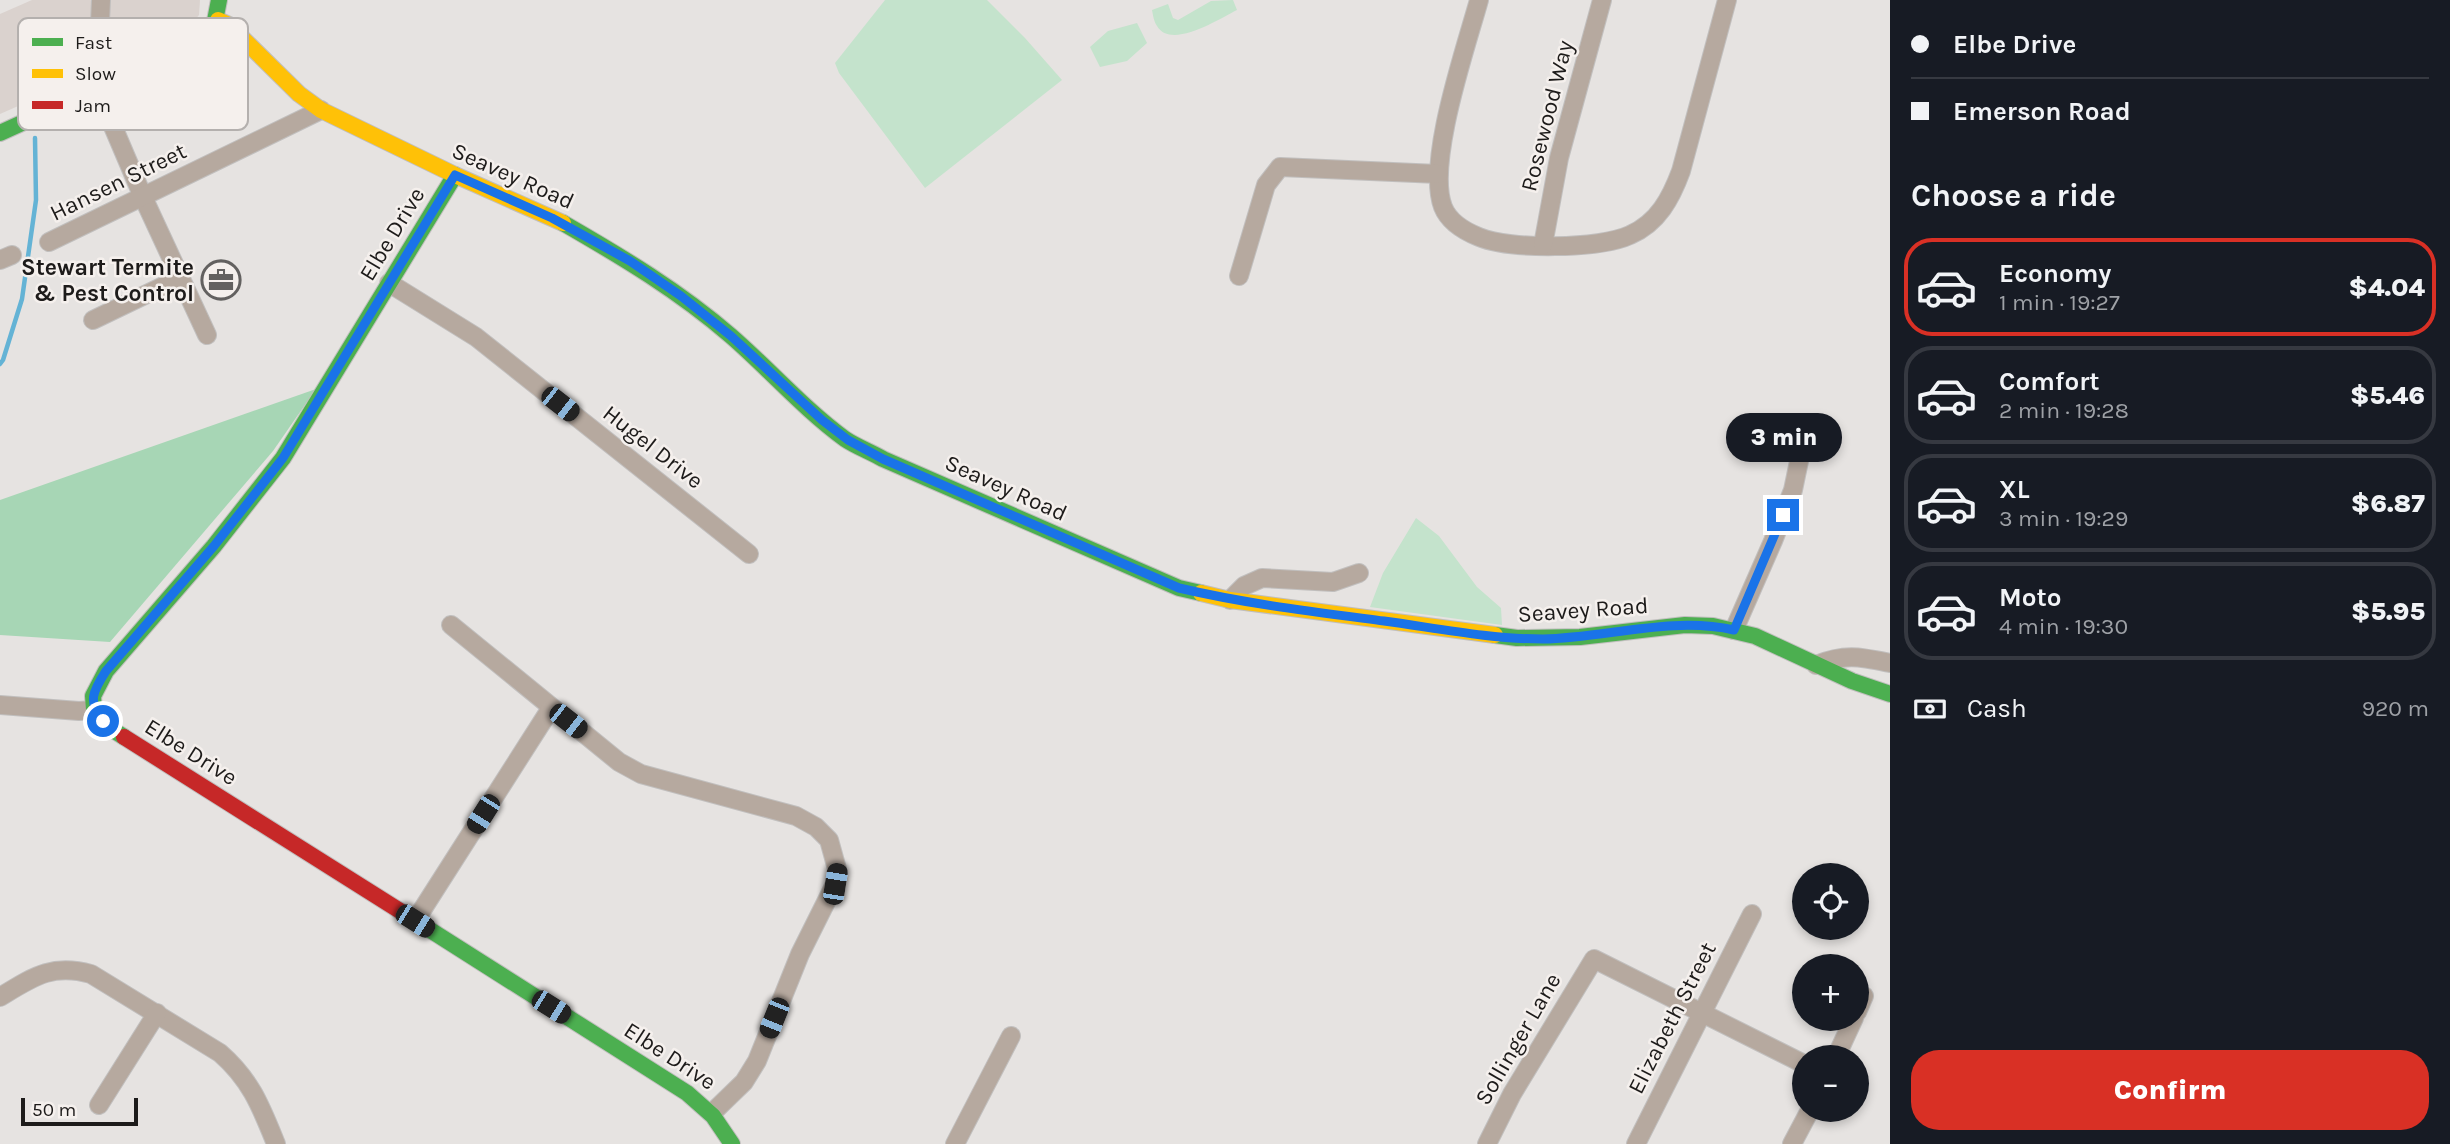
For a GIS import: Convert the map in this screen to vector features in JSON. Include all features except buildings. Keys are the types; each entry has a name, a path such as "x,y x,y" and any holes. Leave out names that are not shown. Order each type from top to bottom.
{"street":[{"path":"100,18 101,0"},
{"path":"218,18 219,0"},
{"path":"1479,0 1448,117 1438,174 1443,207 1461,229 1481,238 1510,244 1544,245 1618,240 1642,229 1665,206 1673,194 1681,171 1727,0"},
{"name":"Rosewood Way","path":"1544,245 1559,158 1602,0"},
{"name":"Seavey Road","path":"248,44 299,94 321,110 455,175 552,218 630,261 681,296 731,336 822,420 848,440 883,459 1179,588 1230,600 1517,638 1580,637 1685,625 1713,626 1755,636 1816,665 1890,694"},
{"name":"Hansen Street","path":"49,242 321,110"},
{"path":"0,133 18,125"},
{"path":"114,130 207,335"},
{"path":"1239,275 1266,185 1280,167 1438,174"},
{"name":"Elbe Drive","path":"455,175 283,458 214,546 106,671 93,696 94,710 113,730 687,1093 713,1112 732,1144"},
{"path":"93,320 180,278"},
{"name":"Hugel Drive","path":"389,283 476,337 749,554"},
{"path":"1734,630 1793,490 1803,442"},
{"path":"1230,600 1244,586 1262,578 1333,582 1359,573"},
{"path":"451,625 619,762 640,774 796,816 816,827 828,840 835,854 837,869 830,897 800,954 757,1061 744,1082 713,1112"},
{"path":"1816,665 1836,657 1857,656 1890,663"},
{"path":"0,705 94,710"},
{"path":"415,921 551,708"},
{"name":"Elizabeth Street","path":"1636,1144 1752,914"},
{"name":"Sollinger Lane","path":"1487,1144 1512,1094 1594,959 1703,1013"},
{"path":"0,997 44,972 73,969 91,974 157,1013 236,1066 249,1083 276,1144"},
{"path":"99,1105 157,1013"},
{"path":"1703,1013 1792,1058"},
{"path":"955,1144 1011,1036"},
{"path":"1792,1144 1804,1122"}],"shaded area":[{"path":"32,0 200,0 196,18 18,18 18,106 0,114 0,14"}],"green space":[{"path":"885,0 987,0 1062,80 925,188 839,73 835,63"},
{"path":"1233,0 1237,10 1184,34 1164,33 1156,24 1152,10 1168,4 1173,18 1178,20 1211,1"},
{"path":"1137,23 1147,43 1127,61 1100,67 1090,47 1108,31"},
{"path":"316,389 273,451 110,642 0,635 0,500"},
{"path":"1416,518 1439,536 1477,587 1501,608 1502,625 1370,607 1383,573"}],"waterway":[{"path":"0,364 22,299 36,200 35,138"}],"traffic: fast":[{"path":"216,18 219,0"},
{"path":"0,133 18,125"},
{"path":"124,737 113,730 94,710 93,696 106,671 214,546 283,458 455,175"},
{"path":"563,223 691,304 731,336 815,415 850,442 883,459 1179,588 1201,593"},
{"path":"1495,635 1517,638 1580,637 1685,625 1713,626 1755,636 1852,681 1890,694"},
{"path":"416,921 687,1093 713,1116 732,1144"}],"traffic: slow":[{"path":"248,44 299,94 321,110 455,175 563,223"},
{"path":"1201,593 1230,600 1495,635"}],"traffic: jam":[{"path":"124,737 416,921"}],"place":[{"name":"Stewart Termite & Pest Control","path":"221,280"}],"route":[{"path":"103,721 94,710 93,696 97,684 214,546 283,458 455,175 552,218 630,261 681,296 731,336 822,420 848,440 883,459 1179,588 1230,600 1517,638 1580,637 1685,625 1734,630 1783,515"}]}
